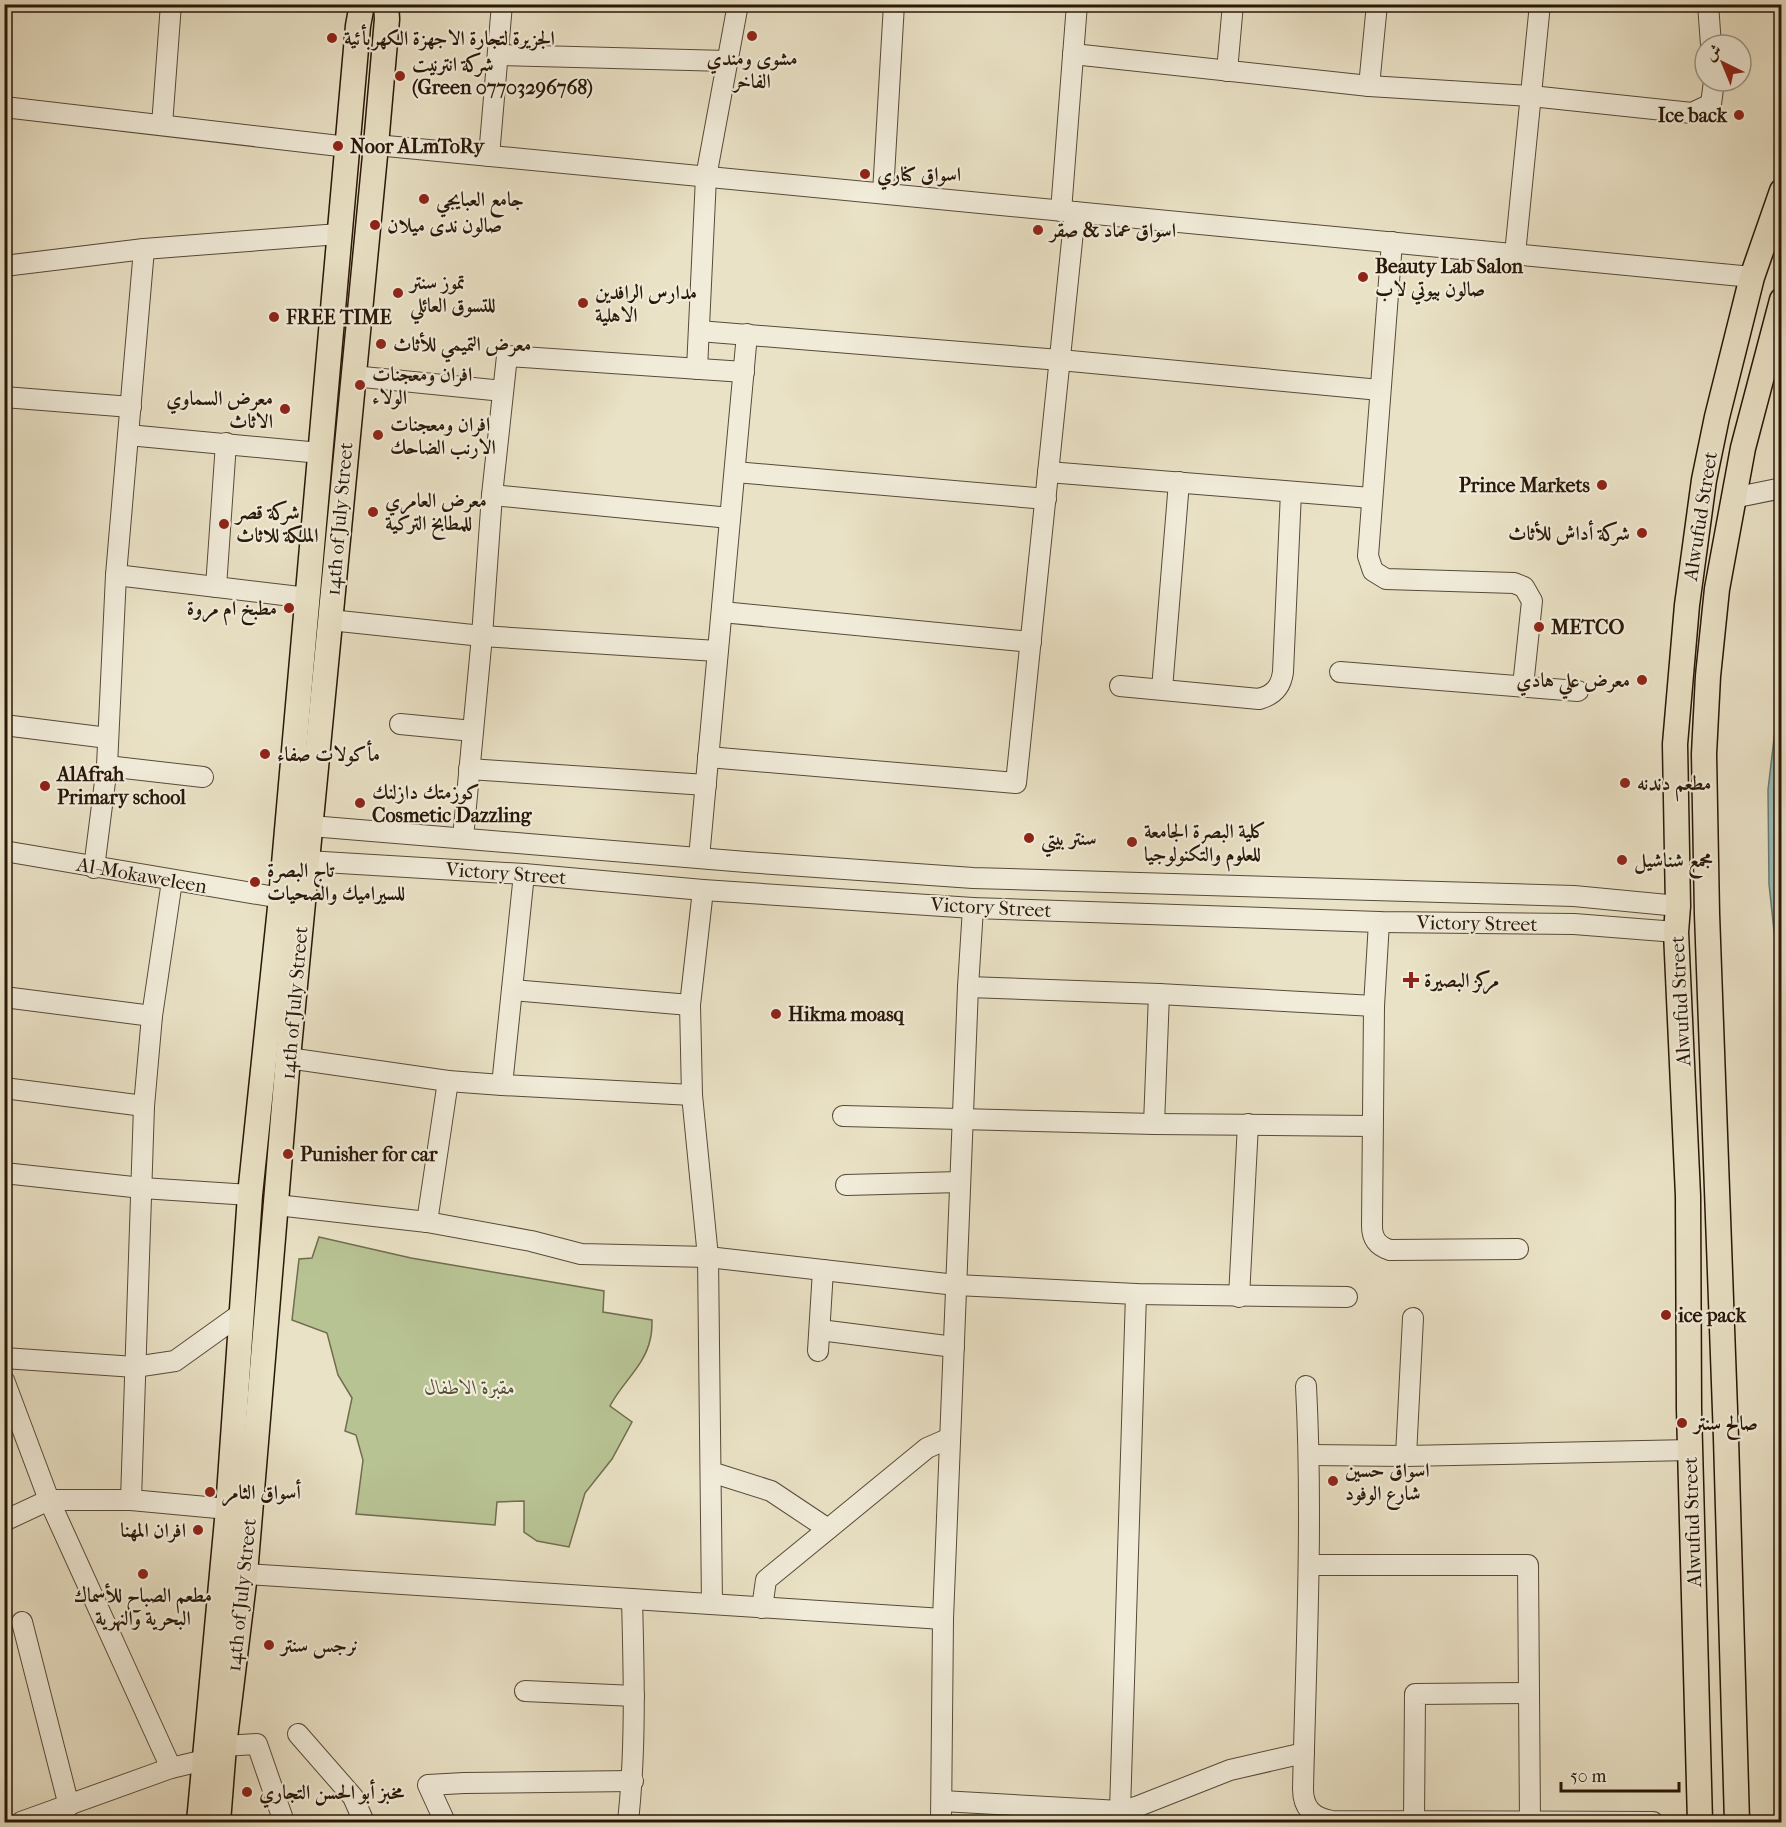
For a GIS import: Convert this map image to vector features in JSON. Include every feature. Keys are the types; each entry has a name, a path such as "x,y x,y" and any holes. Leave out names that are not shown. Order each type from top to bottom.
{"main road":[{"name":"14th of July Street","path":"199,1822 228,1509 250,1195 280,898 348,147 356,9"},
{"name":"14th of July Street","path":"218,1822 224,1746 244,1574 288,1058 376,145 387,9"},
{"name":"Alwufud Street","path":"1700,1822 1690,1450 1688,1196 1676,932 1678,906 1675,744 1687,605 1704,480 1717,417 1752,277 1782,191"},
{"name":"Alwufud Street","path":"1737,1822 1707,914 1704,754 1708,676 1717,589 1743,448 1782,300"}],"street":[{"path":"162,124 171,4"},
{"path":"489,156 502,4"},
{"path":"697,369 706,177 738,4"},
{"path":"883,193 894,4"},
{"path":"708,757 1016,783 1060,360 1077,4"},
{"path":"1227,71 1233,4"},
{"path":"1369,86 1377,4"},
{"path":"1515,254 1540,4"},
{"path":"1707,4 1710,33"},
{"path":"1073,54 1369,86 1531,96 1692,113 1711,104 1712,93"},
{"path":"498,55 727,61"},
{"path":"4,107 348,147"},
{"path":"376,145 1752,277"},
{"path":"4,266 144,249 339,234"},
{"path":"1392,242 1368,561 1373,571 1381,578 1391,580 1514,583 1528,591 1532,601 1522,686"},
{"path":"94,868 106,766 116,575 144,249"},
{"path":"699,331 1060,360 1380,390"},
{"path":"699,858 747,334"},
{"path":"463,838 482,636 492,495 507,356 744,372"},
{"path":"353,376 503,391"},
{"path":"4,397 131,406"},
{"path":"128,435 320,453"},
{"path":"216,587 226,443"},
{"path":"735,472 1046,500"},
{"path":"1048,472 1371,498"},
{"path":"1162,689 1179,482"},
{"path":"1733,498 1782,488"},
{"path":"1120,686 1259,699 1274,693 1279,687 1283,672 1291,492"},
{"path":"492,495 730,518"},
{"path":"116,575 308,598"},
{"path":"722,612 1031,642"},
{"path":"330,620 482,636 717,651"},
{"path":"1340,672 1578,691"},
{"path":"400,724 473,731"},
{"path":"4,725 108,738"},
{"path":"106,766 203,777"},
{"path":"469,769 706,785"},
{"name":"Victory Street","path":"311,826 973,878 1574,896 1678,906"},
{"path":"397,866 399,834"},
{"name":"Al-Mokaweleen","path":"4,851 280,898"},
{"name":"Victory Street","path":"307,861 524,874 703,890 973,908 1379,922 1574,924 1676,932"},
{"path":"502,1085 524,874"},
{"path":"131,1500 144,1106 152,1016 172,881"},
{"path":"703,890 690,1005 692,1095 708,1257 712,1604"},
{"path":"1574,896 1574,924"},
{"path":"941,1822 943,1619 973,908"},
{"path":"1379,922 1374,1006 1372,1233 1378,1244 1390,1250 1518,1249"},
{"path":"968,987 1159,994 1374,1006"},
{"path":"512,990 690,1005"},
{"path":"1154,1124 1159,994"},
{"path":"4,997 152,1016"},
{"path":"288,1058 448,1081 692,1095"},
{"path":"427,1222 448,1081"},
{"path":"4,1088 144,1106"},
{"path":"843,1116 1154,1124 1372,1126"},
{"path":"1239,1296 1248,1124"},
{"path":"4,1173 142,1188 250,1195"},
{"path":"846,1185 960,1182"},
{"path":"277,1205 427,1222 531,1241 581,1254 708,1257 956,1285 1136,1294 1347,1298"},
{"path":"818,1351 823,1270"},
{"path":"1122,1817 1136,1294"},
{"path":"4,1358 135,1368 175,1361 242,1313"},
{"path":"1406,1456 1413,1318"},
{"path":"820,1330 954,1347"},
{"path":"4,1380 49,1500 171,1768"},
{"path":"1306,1386 1310,1565 1303,1798 1307,1808 1322,1820 1332,1821 1653,1822"},
{"path":"762,1608 766,1580 927,1448 950,1438"},
{"path":"1309,1455 1406,1456 1690,1450"},
{"path":"711,1472 771,1491 828,1529"},
{"path":"4,1521 49,1500 131,1500 228,1509"},
{"path":"1310,1565 1528,1565 1530,1822"},
{"path":"244,1574 943,1619"},
{"path":"628,1822 633,1781 632,1599"},
{"path":"21,1622 60,1814"},
{"path":"525,1690 634,1696"},
{"path":"1414,1821 1415,1694 1529,1694"},
{"path":"298,1734 353,1797 364,1822"},
{"path":"224,1746 257,1744 284,1822"},
{"path":"942,1801 1122,1817 1136,1808 1230,1770 1304,1754"},
{"path":"21,1822 60,1814 171,1768 205,1760"},
{"path":"445,1822 428,1785 633,1781"}],"green space":[{"name":"مقبرة الاطفال","path":"319,1237 411,1258 604,1291 603,1312 652,1320 651,1338 643,1358 610,1406 632,1422 612,1459 585,1493 569,1547 537,1541 524,1532 524,1501 497,1502 495,1525 356,1514 363,1460 356,1435 345,1431 352,1398 338,1375 327,1333 292,1320 299,1259 312,1258"}],"water":[{"path":"1781,679 1782,997 1769,884 1768,790"}],"place":[{"name":"مشوى ومندي الفاخر","path":"752,36"},
{"name":"الجزيرة لتجارة الاجهزة الكهربأئية","path":"332,38"},
{"name":"شركة انترنيت (Green 07703296768)","path":"400,76"},
{"name":"Ice back","path":"1739,115"},
{"name":"Noor ALmToRy","path":"338,146"},
{"name":"اسواق كناري","path":"865,174"},
{"name":"جامع العبايجي","path":"424,199"},
{"name":"صالون ندى ميلان","path":"375,225"},
{"name":"اسواق عماد & صقر","path":"1038,230"},
{"name":"Beauty Lab Salon صالون بيوتي لاب","path":"1363,277"},
{"name":"تموز سنتر للتسوق العائلي","path":"398,293"},
{"name":"مدارس الرافدين اﻻهلية","path":"583,303"},
{"name":"FREE TIME","path":"274,317"},
{"name":"معرض التميمي للأثاث","path":"381,344"},
{"name":"افران ومعجنات الولاء","path":"360,385"},
{"name":"معرض السماوي الاثاث","path":"285,409"},
{"name":"افران ومعجنات الارنب الضاحك","path":"378,435"},
{"name":"Prince Markets","path":"1602,485"},
{"name":"معرض العامري للمطابخ التركية","path":"373,512"},
{"name":"شركة قصر الملكة للاثاث","path":"224,524"},
{"name":"شركة أداش للأثاث","path":"1642,533"},
{"name":"مطبخ ام مروة","path":"289,608"},
{"name":"METCO","path":"1539,627"},
{"name":"معرض علي هادي","path":"1642,680"},
{"name":"مأكولات صفاء","path":"265,754"},
{"name":"مطعم دندنه","path":"1625,783"},
{"name":"AlAfrah Primary school","path":"45,786"},
{"name":"كوزمتك دازلنك Cosmetic Dazzling","path":"360,803"},
{"name":"سنتر بيتي","path":"1029,838"},
{"name":"كلية البصرة الجامعة للعلوم والتكنولوجيا","path":"1132,842"},
{"name":"مجمع شناشيل","path":"1622,860"},
{"name":"تاج البصرة للسيراميك والصحيات","path":"255,882"},
{"name":"مركز البصيرة","path":"1411,980"},
{"name":"Hikma moasq","path":"776,1014"},
{"name":"Punisher for car","path":"288,1154"},
{"name":"ice pack","path":"1666,1315"},
{"name":"صالح سنتر","path":"1682,1423"},
{"name":"اسواق حسين شارع الوفود","path":"1333,1481"},
{"name":"أسواق الثامر","path":"210,1492"},
{"name":"افران المهنا","path":"198,1530"},
{"name":"مطعم الصباح للأسماك البحرية والنهرية","path":"143,1574"},
{"name":"نرجس سنتر","path":"269,1645"},
{"name":"مخبز أبو الحسن التجاري","path":"247,1792"}]}
